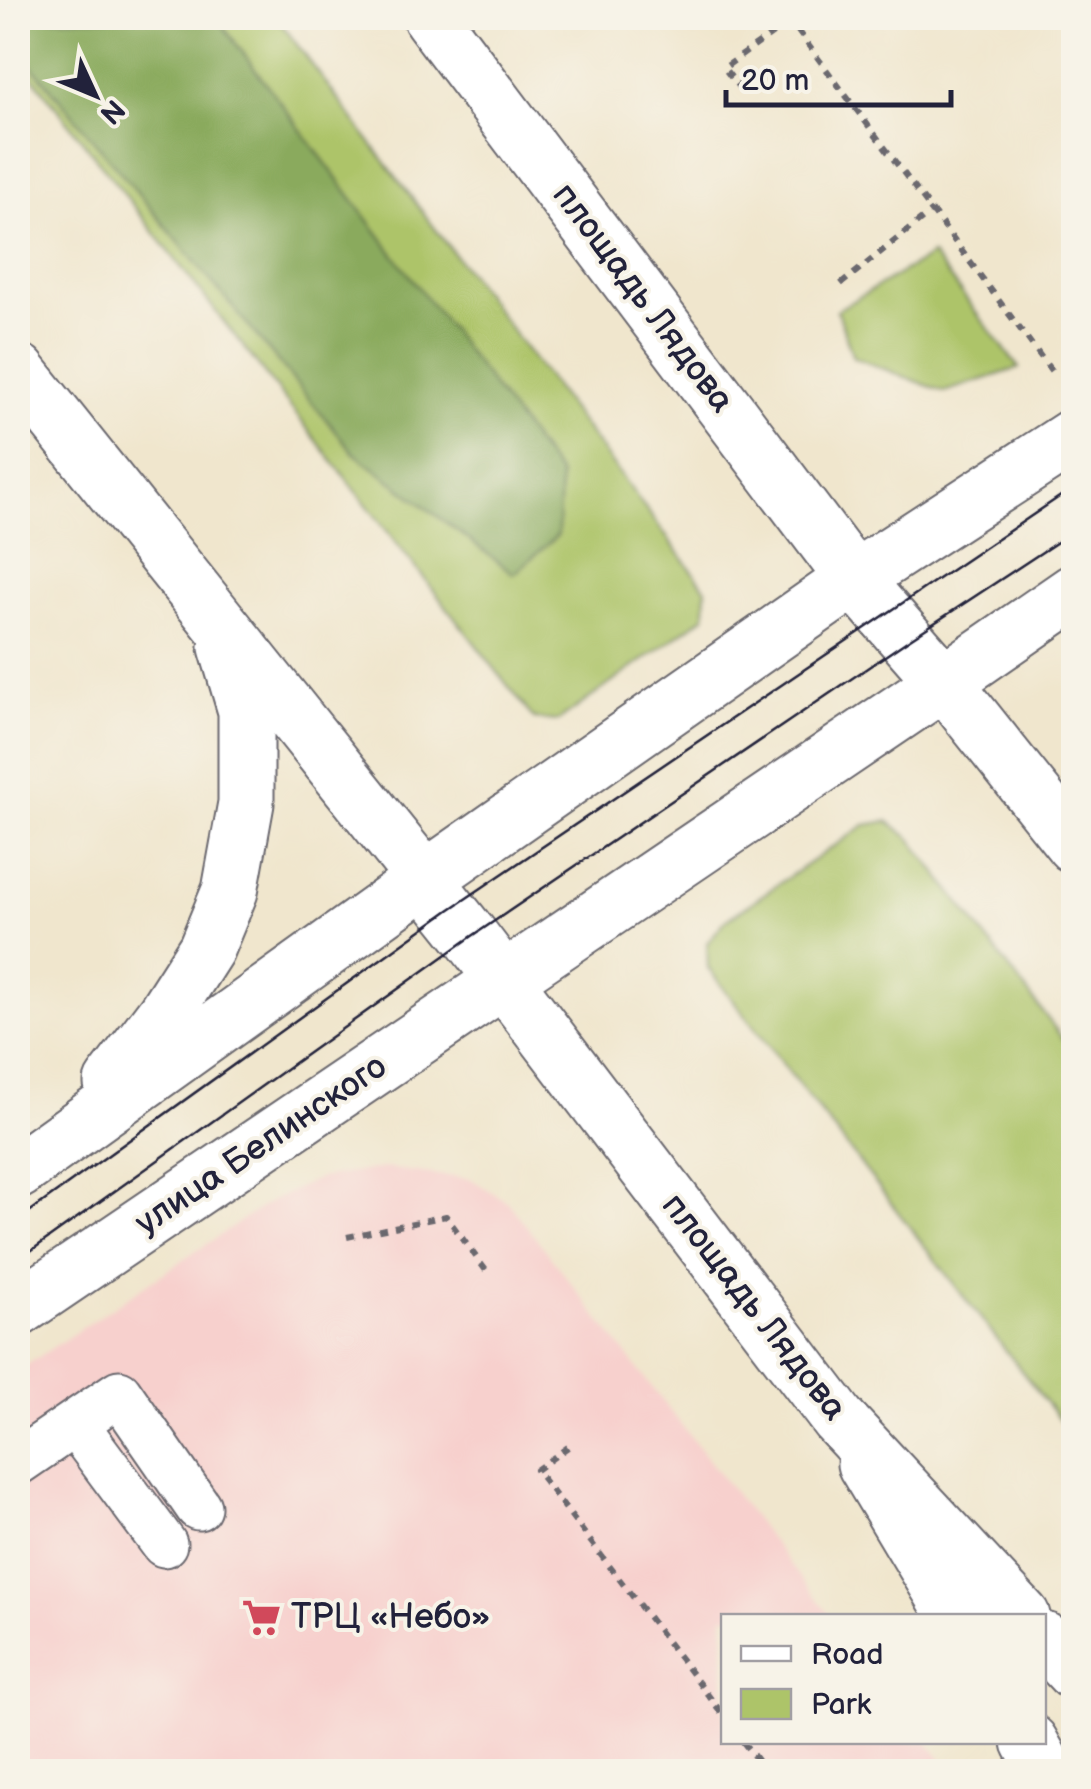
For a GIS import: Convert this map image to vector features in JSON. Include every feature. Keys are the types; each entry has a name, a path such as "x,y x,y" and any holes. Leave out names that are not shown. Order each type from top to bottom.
{"main road":[{"name":"площадь Лядова","path":"431,18 854,579 944,682 1074,845"},
{"name":"площадь Лядова","path":"18,370 425,879 838,1419 1020,1614"},
{"path":"18,1171 425,879 854,579 1074,436"},
{"path":"504,981 1074,592"},
{"path":"77,1129 165,1013 206,949 230,892 246,803 246,711 220,623"},
{"name":"улица Белинского","path":"18,1309 504,981"},
{"path":"838,1419 955,1614"},
{"path":"1046,1642 1074,1672"},
{"path":"1031,1744 1048,1772"}],"lane":[{"path":"18,1462 118,1392 198,1507"},
{"path":"74,1424 164,1544"}],"path":[{"path":"741,90 724,68 789,19 1056,377"},
{"path":"841,284 932,211"},
{"path":"347,1238 446,1216 490,1276"},
{"path":"568,1447 536,1470 721,1712"},
{"path":"745,1744 766,1772"}],"shaded area":[{"path":"384,1168 471,1179 508,1202 828,1614 721,1614 721,1744 929,1744 951,1771 18,1772 18,1371 268,1203 319,1178"}],"green space":[{"path":"18,18 277,18 706,589 705,616 558,721 534,719 18,58"},
{"path":"18,18 217,18 560,476 558,535 514,574 354,453 18,49"},
{"path":"932,255 1019,368 944,392 853,357 837,310"},
{"path":"888,821 911,839 1073,1052 1073,1437 708,968 707,943 726,920 865,825"}],"tram line":[{"path":"18,1220 449,910 1074,487"},
{"path":"18,1260 471,937 1074,531"}],"place":[{"name":"ТРЦ «Небо»","path":"261,1617"}]}
